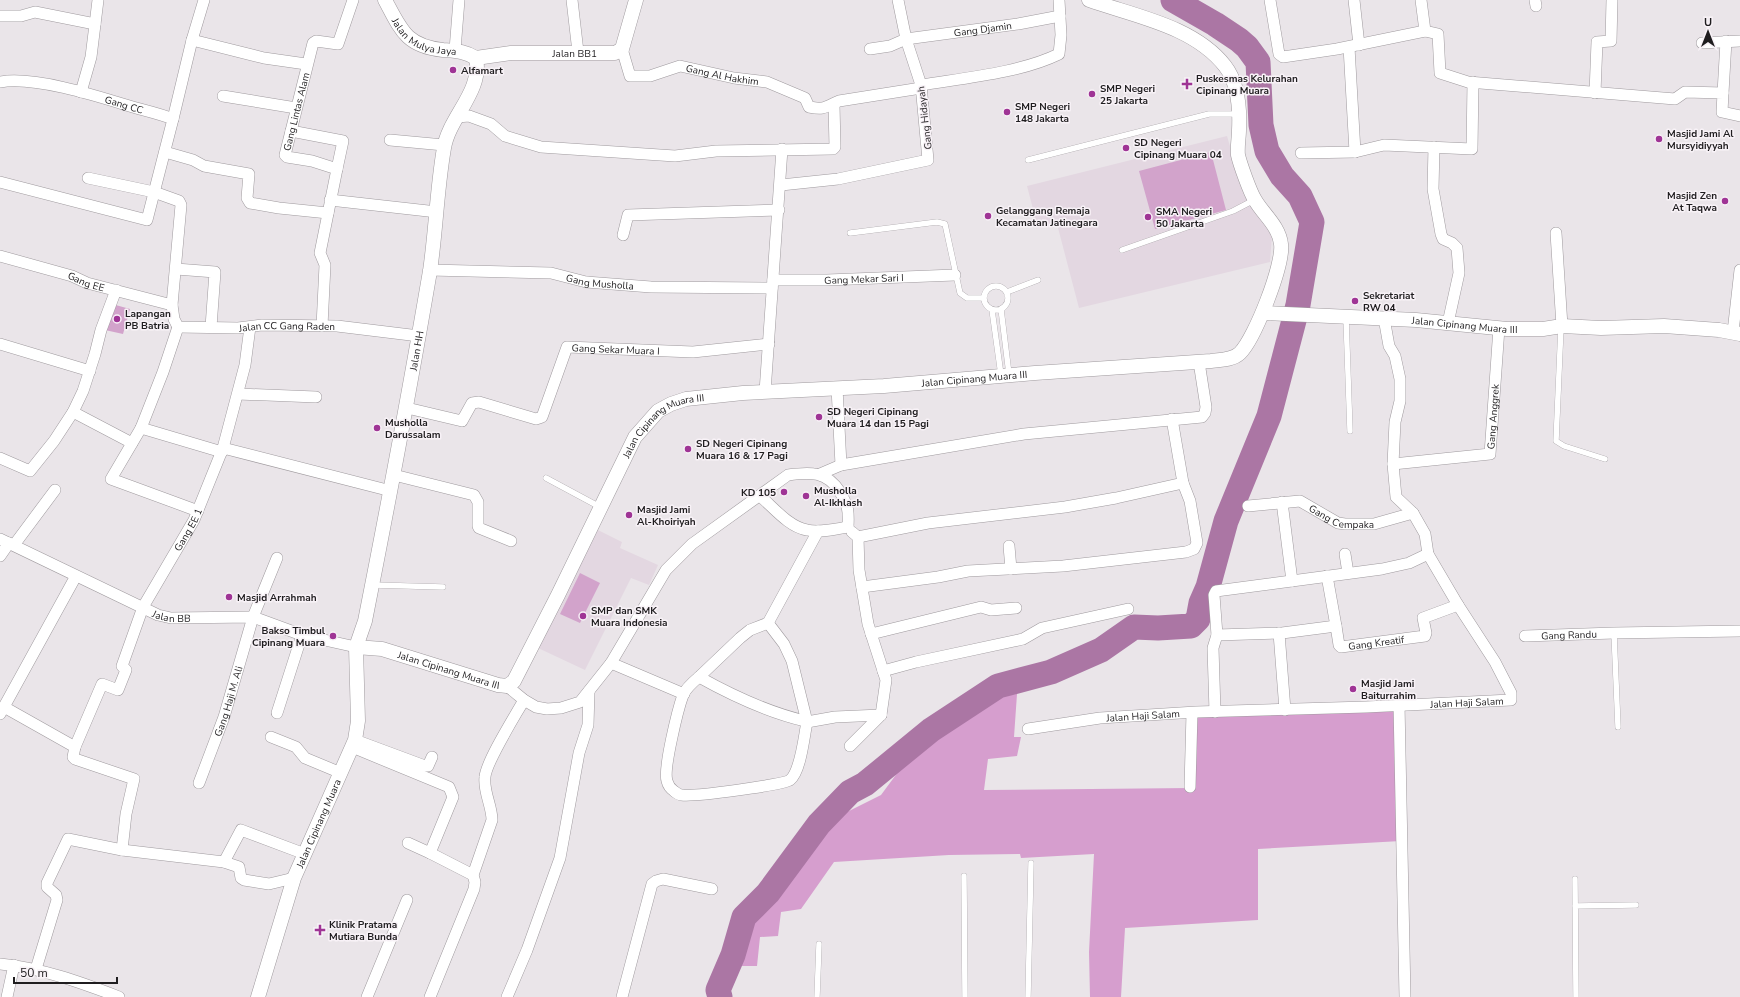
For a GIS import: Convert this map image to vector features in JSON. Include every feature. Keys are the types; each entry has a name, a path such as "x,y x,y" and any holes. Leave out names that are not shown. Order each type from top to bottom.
{"street":[{"path":"81,92 91,57 98,0"},
{"path":"0,182 147,220 192,40 204,0"},
{"name":"Gang Lintas Alam","path":"337,168 312,160 285,157 306,64 314,41 338,44 353,0"},
{"name":"Jalan Mulya Jaya","path":"385,0 405,35 412,41 434,48 468,53 476,58"},
{"path":"455,50 459,0"},
{"path":"572,0 578,52"},
{"path":"622,49 636,0"},
{"name":"Gang Hidayah","path":"780,185 838,179 928,160 921,87 906,39 898,0"},
{"path":"457,117 469,116 491,124 505,136 541,147 675,156 716,151 833,149 835,147 834,105 839,101 921,87 1006,70 1040,62 1059,54 1059,0"},
{"path":"1089,0 1172,29 1210,50 1227,68 1236,89 1240,114 1238,154 1254,200 1275,229 1281,244 1279,260 1266,314"},
{"path":"1270,0 1280,56 1354,46 1425,31 1438,34 1440,73 1468,82 1675,99 1685,92 1723,93"},
{"path":"1354,0 1355,152"},
{"path":"1421,0 1425,31"},
{"path":"1595,93 1597,42 1611,41 1612,0"},
{"path":"0,16 22,16 35,12 95,24"},
{"name":"Gang Djamin","path":"870,49 890,46 906,39 1018,24 1060,16"},
{"path":"192,40 264,58 306,64"},
{"path":"1726,41 1722,112 1740,116"},
{"path":"1702,43 1740,41"},
{"name":"Jalan BB1","path":"476,58 511,53 615,53 622,49"},
{"name":"Gang Al Hakhim","path":"622,49 630,76 650,76 680,66 734,78 767,82 805,98 809,107 821,109 834,105"},
{"name":"Jalan HH","path":"356,647 365,621 407,408 430,270 444,145 474,81 478,66 476,58"},
{"name":"Gang CC","path":"0,82 37,83 81,92 173,119"},
{"path":"1301,154 1355,152 1384,145 1472,149 1473,82"},
{"path":"223,96 296,108"},
{"path":"291,130 343,141 320,255 326,265 322,326"},
{"path":"390,140 444,145"},
{"path":"1434,147 1433,188 1441,234 1443,239 1452,243 1457,248 1459,273 1448,324"},
{"path":"765,392 772,284 779,210 782,149"},
{"path":"165,152 193,160 204,166 249,174 247,198 250,203 279,208 328,213"},
{"path":"88,178 154,192 179,201 181,205 172,305 174,319 178,327 163,372 141,428 111,479 198,511"},
{"path":"330,200 437,212"},
{"path":"623,235 628,215 660,216 779,210"},
{"path":"1556,233 1562,326"},
{"name":"Gang EE","path":"0,256 72,276 87,283 172,305"},
{"path":"176,269 215,272 211,327"},
{"name":"Gang Musholla","path":"430,270 551,273 586,282 651,287 772,284"},
{"path":"1736,333 1740,270"},
{"name":"Gang Mekar Sari I","path":"772,284 827,280 955,275"},
{"path":"0,458 27,470 32,470 73,412 83,391 101,330 116,290"},
{"name":"Jalan Cipinang Muara III","path":"356,647 382,649 507,686 514,682 528,657 635,437 658,411 671,404 686,399 765,392 1199,362 1232,358 1240,354 1266,314 1346,318 1384,318 1499,328 1543,329 1562,326 1601,328 1664,326 1736,333"},
{"name":"Jalan Haji Salam","path":"1028,729 1100,718 1511,700 1511,693 1495,662 1458,605 1428,554 1425,534 1413,513 1396,497 1393,464 1395,422 1400,401 1400,379 1395,356 1389,346 1384,318"},
{"name":"Jalan CC Gang Raden","path":"178,327 250,327 262,325 322,326 378,330 419,336"},
{"name":"Gang EE 1","path":"75,747 102,684 118,690 126,670 122,666 143,607 176,552 198,511 223,450 245,365 250,327"},
{"name":"Gang Anggrek","path":"1393,464 1490,454 1499,328"},
{"path":"0,344 90,371"},
{"name":"Gang Sekar Muara I","path":"407,408 462,421 472,403 478,402 536,419 542,417 567,347 693,352 769,344"},
{"path":"820,474 841,465 1024,434 1204,416 1206,407 1199,362"},
{"path":"838,388 841,465"},
{"path":"238,394 316,397"},
{"path":"73,412 132,442"},
{"path":"862,587 938,577 968,571 1063,566 1186,552 1194,549 1197,543 1190,501 1183,483 1172,419"},
{"path":"141,428 223,450 310,469 391,492"},
{"path":"507,686 524,700 541,708 561,708 580,702 611,663 666,570 692,544 760,496 777,481 788,475 807,472 820,474 829,478 846,502 849,511 848,527 858,537 859,570 871,634 886,680 880,715 850,746"},
{"path":"394,475 474,495 478,502 479,528 511,541"},
{"path":"858,537 928,523 1072,506 1183,483"},
{"path":"0,556 8,542 55,490"},
{"path":"760,496 796,527 818,531 848,527"},
{"path":"1282,502 1292,581"},
{"name":"Gang Cempaka","path":"1248,506 1282,502 1300,502 1338,523 1345,524 1374,524 1413,513"},
{"path":"768,622 784,644 792,661 806,722 795,774 790,780 760,788 697,795 682,795 674,791 667,780 667,772 674,731 684,694 699,677 740,638 750,630 768,622 818,531"},
{"name":"Jalan BB","path":"8,542 158,615 171,618 253,617 302,635 356,647"},
{"path":"1009,546 1011,569"},
{"path":"1345,554 1348,573"},
{"path":"1215,712 1213,648 1217,635 1214,595 1216,591 1382,569 1409,563 1428,554"},
{"name":"Gang Haji M. Ali","path":"199,782 224,716 253,617 277,558"},
{"path":"76,576 2,711 75,747 73,757 75,759 134,779 126,814 122,850"},
{"path":"1217,635 1279,633 1336,626 1327,576"},
{"name":"Gang Kreatif","path":"1336,626 1338,645 1341,647 1425,636 1426,633 1423,618 1458,605"},
{"path":"871,634 981,607 990,610 1016,608"},
{"path":"883,672 916,662 1023,639 1042,628 1128,609"},
{"name":"Gang Randu","path":"1525,636 1740,631"},
{"path":"1279,633 1285,710"},
{"path":"277,713 302,635"},
{"name":"Jalan Cipinang Muara","path":"258,997 294,878 353,743 358,721 356,647"},
{"path":"611,663 684,694"},
{"path":"699,677 745,701 806,722 835,717 880,715"},
{"path":"508,997 560,858 578,753 588,725 589,692"},
{"path":"430,997 474,890 475,882 473,875 492,820 492,811 485,784 487,768 524,700"},
{"path":"1399,704 1405,997"},
{"path":"1190,787 1192,713"},
{"path":"271,737 296,747 304,758 341,773"},
{"path":"353,743 425,766 428,766 432,757"},
{"path":"353,743 449,787 453,791 454,797 430,853"},
{"path":"224,862 241,830 305,854"},
{"path":"36,969 57,900 56,894 47,887 47,883 65,841 71,838 122,850 224,862 239,867 241,878 244,880 269,884 294,878"},
{"path":"408,843 473,875"},
{"path":"622,997 652,884 656,881 663,880 712,889"},
{"path":"367,997 407,900"},
{"path":"0,964 36,969 100,994 119,997"},
{"path":"7,997 14,965"}],"lane":[{"path":"1028,160 1209,114 1240,114"},
{"path":"1122,250 1233,211 1254,200"},
{"path":"850,233 937,222 945,224 955,275 962,296 967,298 984,298"},
{"path":"1007,292 1038,280"},
{"path":"990,286 1000,286 1007,292 1008,302 1002,309 1005,376 992,310 985,303 984,298 984,294 990,286"},
{"path":"992,310 1002,309"},
{"path":"1346,318 1350,431"},
{"path":"1562,326 1556,441 1564,446 1605,459"},
{"path":"546,478 601,508"},
{"path":"372,584 443,587"},
{"path":"1614,633 1618,728"},
{"path":"1028,997 1031,863"},
{"path":"964,876 965,997"},
{"path":"1575,879 1576,997"},
{"path":"1575,906 1636,905"},
{"path":"817,997 819,944"}],"shaded area":[{"name":"SMA Negeri 50 Jakarta","path":"1227,136 1243,191 1272,235 1270,262 1079,308 1057,224 1038,228 1027,186"},
{"path":"1211,152 1226,210 1155,229 1139,171"},
{"name":"Lapangan PB Batria","path":"112,304 130,309 123,334 105,330"},
{"name":"SMP dan SMK Muara Indonesia","path":"598,530 622,542 620,548 658,565 649,585 631,578 585,670 538,648"},
{"path":"580,573 600,583 580,623 560,614"},
{"path":"1017,694 1014,737 1021,737 1017,756 988,759 984,790 1190,788 1193,714 1397,707 1401,841 1258,849 1258,920 1125,928 1121,997 1090,997 1089,952 1094,854 1021,858 1020,854 949,855 834,862 801,909 781,912 778,936 760,937 757,966 735,966 747,920 769,895 823,824 881,795 898,772 922,746 994,696"}],"waterway":[{"path":"720,997 718,990 733,955 744,917 768,893 819,824 850,792 865,784 931,730 998,686 1051,672 1101,650 1134,627 1158,628 1191,626 1198,619 1201,603 1208,587 1226,521 1269,416 1298,305 1312,222 1300,196 1282,176 1267,151 1261,125 1258,62 1247,47 1239,40 1215,24 1173,0"}],"place":[{"name":"Alfamart","path":"453,70"},
{"name":"Puskesmas Kelurahan Cipinang Muara","path":"1187,84"},
{"name":"SMP Negeri 25 Jakarta","path":"1092,94"},
{"name":"SMP Negeri 148 Jakarta","path":"1007,112"},
{"name":"Masjid Jami Al Mursyidiyyah","path":"1659,139"},
{"name":"SD Negeri Cipinang Muara 04","path":"1126,148"},
{"name":"Masjid Zen At Taqwa","path":"1725,201"},
{"name":"Gelanggang Remaja Kecamatan Jatinegara","path":"988,216"},
{"name":"SMA Negeri 50 Jakarta","path":"1148,217"},
{"name":"Sekretariat RW 04","path":"1355,301"},
{"name":"Lapangan PB Batria","path":"117,319"},
{"name":"SD Negeri Cipinang Muara 14 dan 15 Pagi","path":"819,417"},
{"name":"Musholla Darussalam","path":"377,428"},
{"name":"SD Negeri Cipinang Muara 16 & 17 Pagi","path":"688,449"},
{"name":"KD 105","path":"784,492"},
{"name":"Musholla Al-Ikhlash","path":"806,496"},
{"name":"Masjid Jami Al-Khoiriyah","path":"629,515"},
{"name":"Masjid Arrahmah","path":"229,597"},
{"name":"SMP dan SMK Muara Indonesia","path":"583,616"},
{"name":"Bakso Timbul Cipinang Muara","path":"333,636"},
{"name":"Masjid Jami Baiturrahim","path":"1353,689"},
{"name":"Klinik Pratama Mutiara Bunda","path":"320,930"}]}
